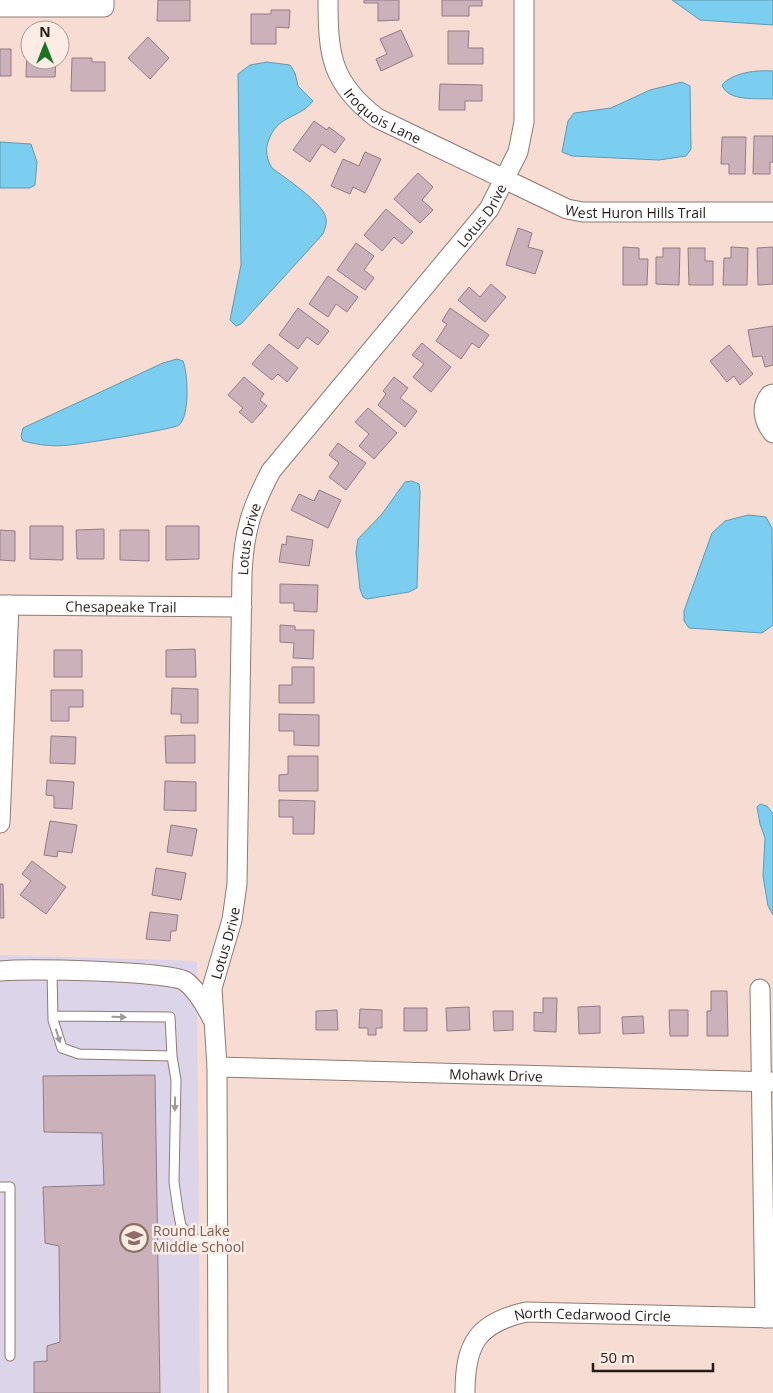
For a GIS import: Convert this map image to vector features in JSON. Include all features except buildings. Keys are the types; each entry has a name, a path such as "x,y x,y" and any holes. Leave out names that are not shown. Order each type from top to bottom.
{"street":[{"path":"0,7 104,7 104,0"},
{"name":"Iroquois Lane","path":"328,0 330,52 336,71 346,90 361,106 377,118 504,180"},
{"name":"Lotus Drive","path":"218,1393 217,1068 212,988 232,920 237,884 242,607 244,542 248,519 271,471 489,208 504,180 518,152 524,122 524,0"},
{"name":"West Huron Hills Trail","path":"504,180 567,209 583,212 773,212"},
{"path":"773,394 765,400 763,409 768,427 773,434"},
{"path":"0,823 5,605"},
{"name":"Chesapeake Trail","path":"5,605 242,607"},
{"path":"0,971 157,974 184,980 202,999 213,1019"},
{"path":"760,989 767,1081 769,1318"},
{"name":"Mohawk Drive","path":"217,1068 767,1081"},
{"name":"North Cedarwood Circle","path":"465,1393 465,1367 471,1346 484,1329 504,1317 526,1312 769,1318"}],"lane":[{"path":"52,971 53,1016 62,1048 79,1054 172,1056"},
{"path":"53,1016 170,1017 172,1056 176,1080 174,1182 181,1226 193,1238 218,1245"},
{"path":"0,1187 10,1187 10,1356"}],"shaded area":[{"path":"0,955 197,961 200,1393 0,1393"}],"water":[{"path":"672,0 773,0 773,25 700,20"},
{"path":"267,62 290,65 295,73 298,86 313,101 307,107 277,126 268,142 267,155 269,162 272,168 303,191 324,212 326,224 323,234 241,324 236,326 230,320 241,265 238,74 250,65"},
{"path":"760,71 773,71 773,99 737,97 725,90 722,85 732,77 739,75"},
{"path":"682,82 690,86 691,149 686,156 659,160 572,156 562,152 568,121 574,113 611,108 650,90"},
{"path":"0,142 31,144 37,162 35,185 30,188 0,188"},
{"path":"177,359 183,361 187,384 185,413 179,425 146,433 69,445 34,444 23,441 21,436 23,428 163,363"},
{"path":"412,481 419,484 420,491 417,588 409,592 367,599 363,597 360,589 356,552 358,539 382,514 405,482"},
{"path":"748,515 766,517 772,528 773,625 762,633 689,628 684,621 684,611 712,533 725,521"},
{"path":"760,804 767,806 773,814 773,915 768,906 763,876 765,838 757,807"}],"place":[{"name":"Round Lake Middle School","path":"134,1238"}]}
